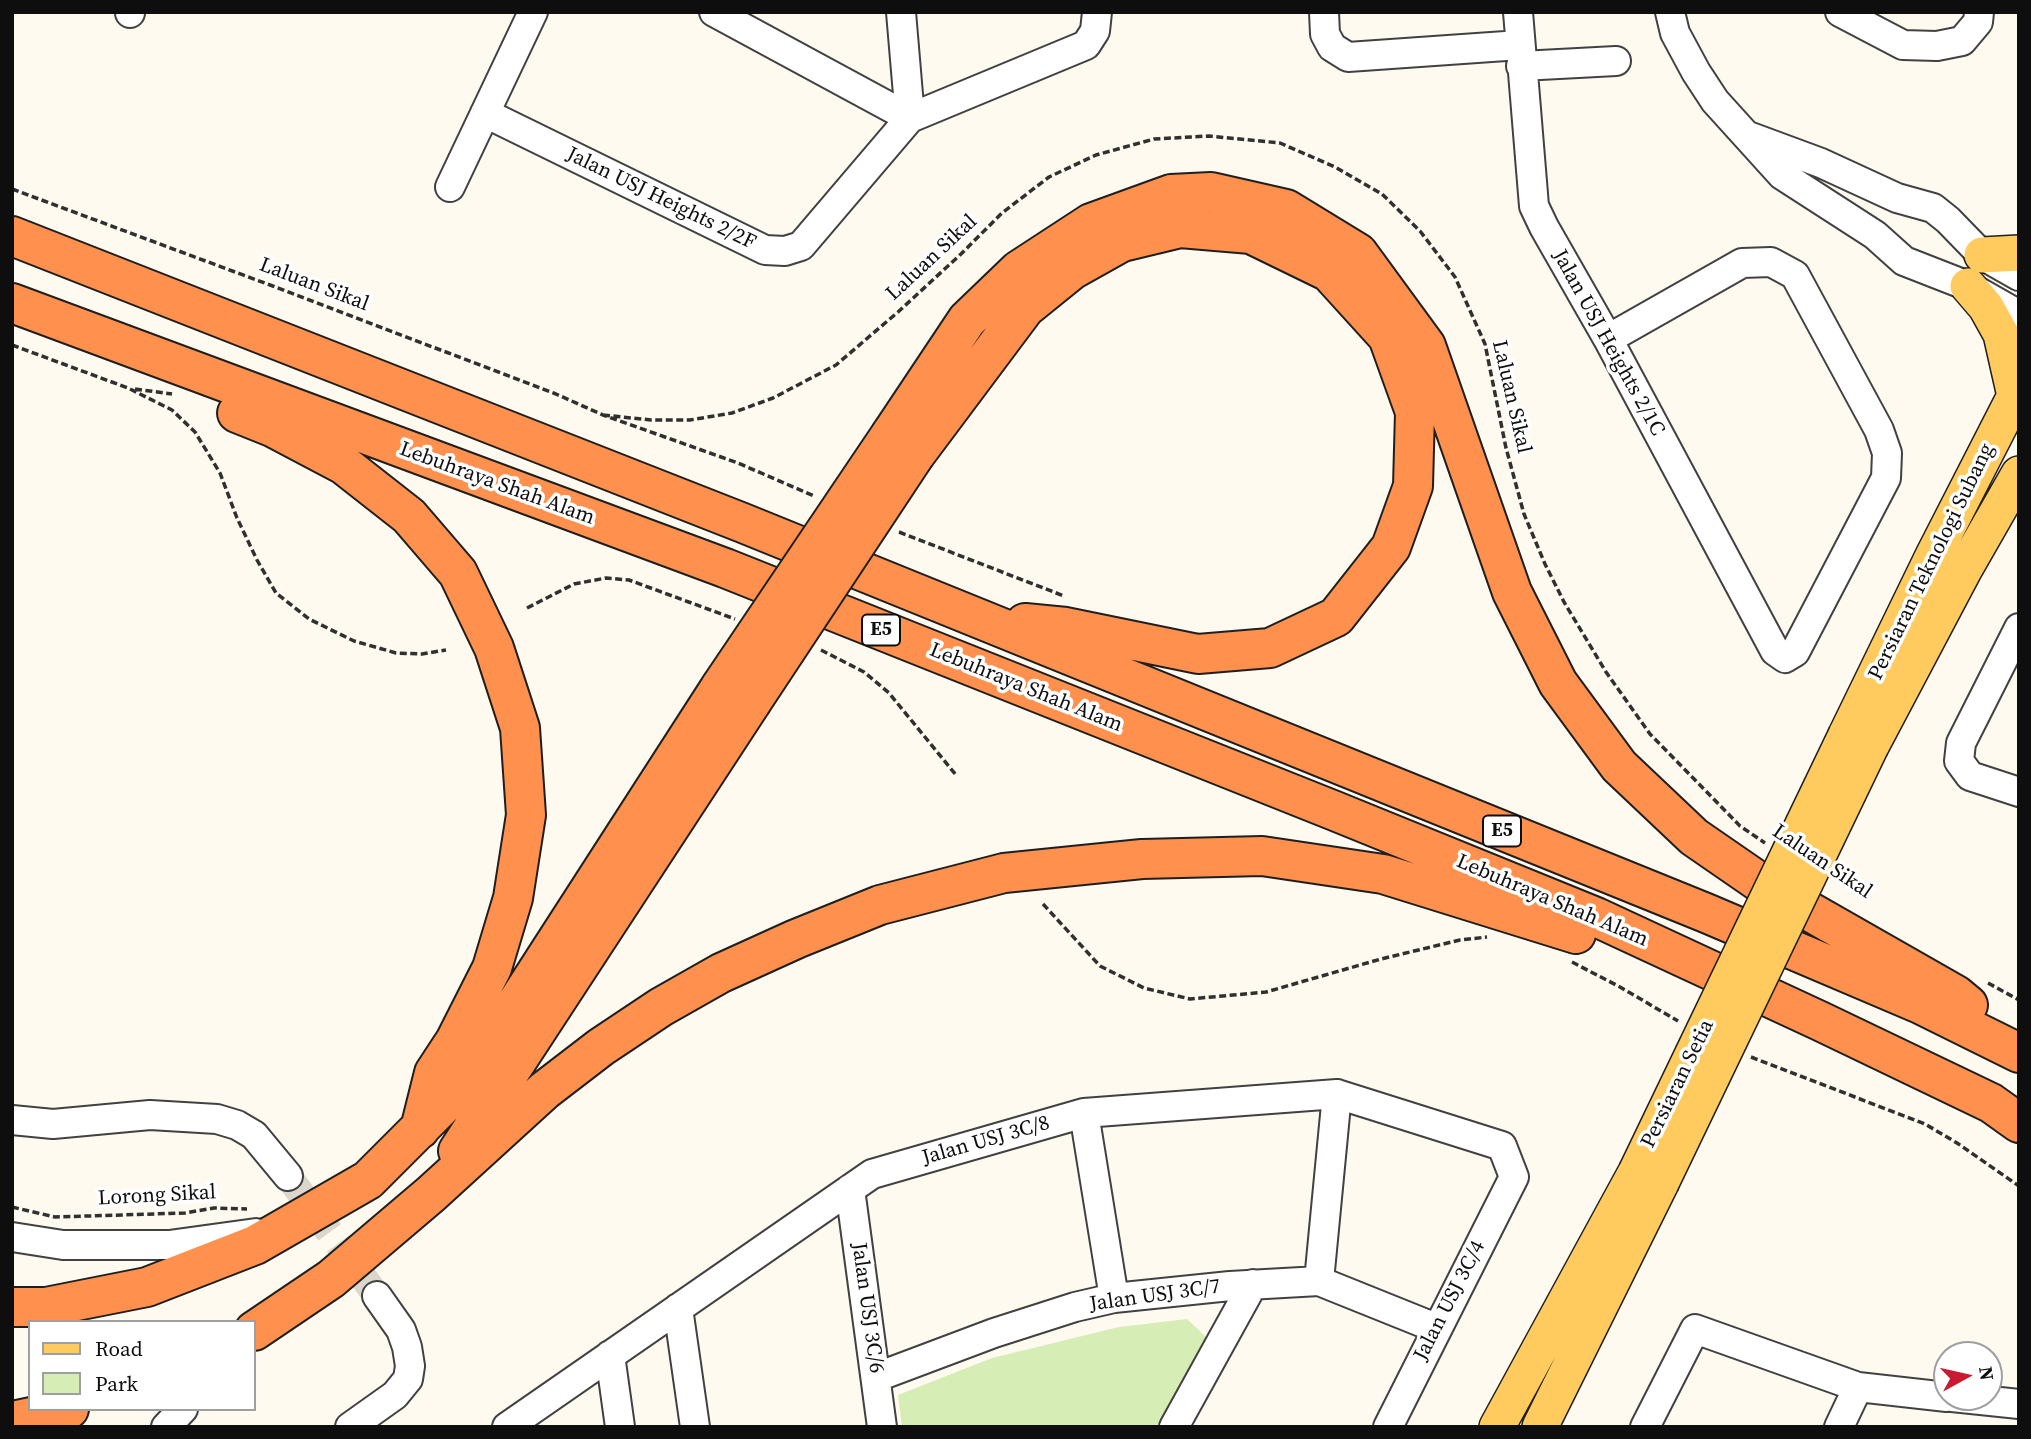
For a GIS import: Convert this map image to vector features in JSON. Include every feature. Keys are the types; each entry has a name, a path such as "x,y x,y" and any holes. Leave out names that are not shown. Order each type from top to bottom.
{"highway":[{"path":"12,1307 46,1307 147,1287 255,1245 269,1219 368,1180 466,1083 736,694 903,444 967,320 1018,271 1091,223 1171,194 1211,192 1286,209 1358,253 1426,346 1512,592 1558,683 1619,766 1695,837 1765,886 1956,995 2019,1048"},
{"path":"903,444 1026,308 1072,270 1122,242 1180,228 1251,234 1329,272 1388,337 1415,412 1413,486 1391,547 1336,617 1270,648 1198,654 1066,627 981,620"},
{"name":"E5","path":"12,236 743,523 1706,913 1920,1004 2019,1054"},
{"path":"25,308 114,358 202,399 272,427 344,465 409,516 458,573 494,648 520,728 526,815 513,898 492,968 434,1073 420,1129"},
{"name":"Lebuhraya Shah Alam","path":"25,308 738,573 1595,917 1991,1103 2019,1123"},
{"path":"431,1194 736,694"},
{"path":"260,1329 331,1279 431,1194 545,1090 601,1047 661,1007 720,973 880,905 1004,873 1142,859 1262,856 1383,874 1583,936 1713,972"},
{"path":"12,1421 60,1411"}],"main road":[{"path":"2017,392 2001,334 1986,307 1975,271 2019,253"},
{"name":"Persiaran Teknologi Subang","path":"1859,740 1933,556 2017,392"},
{"name":"Persiaran Teknologi Subang","path":"1859,740 1964,570 2019,474"},
{"name":"Persiaran Setia","path":"1540,1427 1648,1177 1859,740"},
{"name":"Persiaran Setia","path":"1497,1427 1648,1177"}],"street":[{"path":"450,187 533,12"},
{"path":"714,12 911,118"},
{"path":"901,12 911,118"},
{"path":"911,118 1086,45 1095,31 1097,12"},
{"path":"1324,12 1325,34 1332,47 1348,57 1520,56 1616,61"},
{"name":"Jalan USJ Heights 2/1C","path":"1518,12 1534,206 1775,651 1785,658 1795,652 1886,478 1887,453 1880,430 1795,275 1772,262 1742,263 1608,340"},
{"path":"1670,12 1675,33 1715,101 1742,134 1782,175 1875,235 1904,261 2019,275"},
{"path":"1840,12 1903,45 1937,46 1962,41 1978,22 1979,12"},
{"name":"Jalan USJ Heights 2/2F","path":"485,113 765,250 785,251 801,246 911,118"},
{"path":"1742,134 1821,163 1897,198 1933,208 1948,220 1975,271 2019,315"},
{"path":"2019,628 1961,743 1959,761 1970,776 2019,792"},
{"path":"1319,1281 1337,1094"},
{"name":"Jalan USJ 3C/8","path":"508,1427 872,1174 1084,1113 1337,1094 1503,1146 1514,1177"},
{"path":"1084,1113 1114,1298"},
{"path":"12,1120 54,1124 150,1115 217,1119 237,1125 254,1135 288,1176"},
{"name":"Jalan USJ 3C/4","path":"1388,1427 1514,1177"},
{"name":"Jalan USJ 3C/6","path":"850,1189 882,1427"},
{"path":"12,1237 63,1245 169,1245 269,1219"},
{"name":"Jalan USJ 3C/7","path":"877,1377 994,1333 1075,1307 1114,1298 1253,1284 1319,1281 1436,1328"},
{"path":"1174,1427 1253,1284"},
{"path":"350,1427 395,1395 408,1379 410,1366 401,1330 377,1296"},
{"path":"678,1308 695,1427"},
{"path":"1645,1427 1695,1329 1858,1387 1933,1395"},
{"path":"610,1355 620,1427"},
{"path":"1839,1427 1858,1387"},
{"path":"166,1427 181,1411"}],"path":[{"name":"Laluan Sikal","path":"603,415 651,420 690,420 732,413 783,393 836,365 907,304 1002,213 1049,177 1096,155 1154,139 1209,136 1280,143 1335,167 1382,194 1420,231 1455,277 1485,344 1506,448 1524,514 1564,603 1606,672 1650,734 1740,825 1773,848"},
{"name":"Laluan Sikal","path":"12,189 556,394 603,415 738,463 824,500"},
{"path":"12,345 128,388 172,410 195,432 220,473 237,518 276,593 309,619 354,641 396,653 422,654 446,650"},
{"path":"128,388 202,399"},
{"path":"898,531 1067,597"},
{"path":"1043,904 1100,966 1144,988 1190,999 1266,992 1460,940 1496,936"},
{"path":"1985,982 2019,1000"},
{"name":"Lorong Sikal","path":"12,1207 55,1217 185,1213 214,1208 269,1219"}],"green space":[{"path":"1187,1319 1206,1337 1157,1427 902,1427 898,1395 992,1358 1119,1327"}],"tunnel":[{"path":"288,1176 377,1296"}]}
